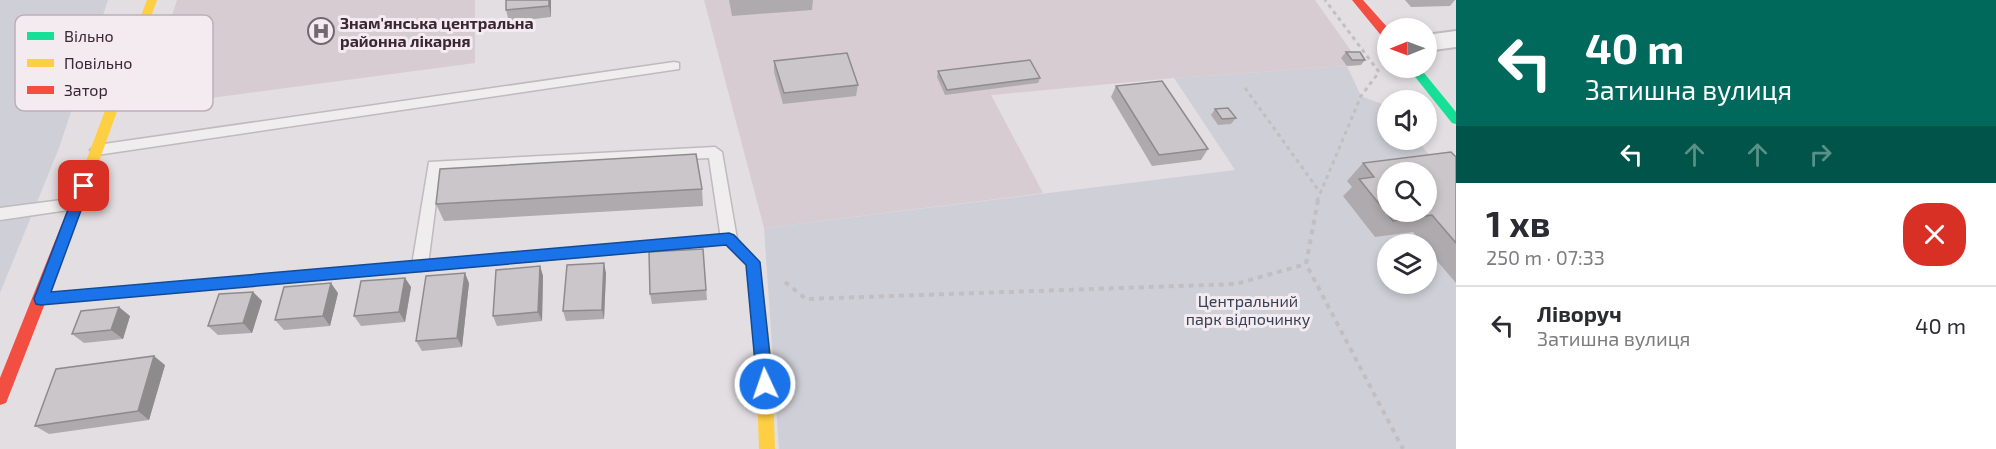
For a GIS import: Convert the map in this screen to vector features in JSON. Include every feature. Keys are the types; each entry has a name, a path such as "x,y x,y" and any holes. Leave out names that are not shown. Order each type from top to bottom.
{"street":[{"path":"146,15 152,0"},
{"path":"1357,0 1377,23"},
{"path":"1437,42 1456,39"},
{"path":"1422,78 1456,120"},
{"path":"0,398 41,299 111,111"},
{"path":"41,299 729,239 753,262 764,362 767,449"}],"lane":[{"path":"97,150 674,66"},
{"path":"420,265 434,166 715,152 729,239"},
{"path":"0,214 77,204"}],"path":[{"path":"1325,0 1379,72 1360,96 1319,192 1306,264 1403,449"},
{"path":"1245,88 1319,192"},
{"path":"781,279 806,299 818,299 1236,284 1306,264"}],"shaded area":[{"name":"Знам'янська центральна районна лікарня","path":"177,0 475,0 475,63 213,98 213,15 172,15"},
{"path":"704,0 1315,0 1361,65 1174,78 991,95 1043,193 764,228"}],"green space":[{"path":"0,0 108,0 103,15 15,15 15,111 71,111 59,148 0,293"},
{"name":"Центральний парк відпочинку","path":"1347,66 1361,96 1377,102 1377,150 1425,150 1434,162 1377,162 1377,222 1437,222 1437,166 1447,180 1456,180 1456,449 779,449 764,228 1235,170 1174,78"}],"building":[{"path":"506,0 549,0 549,6 506,10"},
{"path":"1346,52 1360,52 1365,60 1352,60"},
{"path":"847,53 858,85 784,93 774,61"},
{"path":"1030,60 1040,78 947,90 938,71"},
{"path":"1162,81 1208,149 1159,155 1116,86"},
{"path":"1228,108 1236,118 1222,119 1215,109"},
{"path":"1451,152 1456,157 1456,243 1437,221 1437,162 1377,162 1377,201 1359,179 1374,177 1363,163"},
{"path":"696,154 702,189 436,204 440,169"},
{"path":"703,249 706,290 650,294 649,252"},
{"path":"604,263 602,310 563,311 567,265"},
{"path":"540,266 538,312 493,316 496,270"},
{"path":"465,273 457,338 416,341 426,276"},
{"path":"405,278 399,312 354,316 361,281"},
{"path":"331,283 323,316 275,320 284,287"},
{"path":"253,292 243,323 208,326 219,294"},
{"path":"119,307 111,330 72,334 81,311"},
{"path":"154,356 138,411 35,426 56,369"}],"traffic: fast":[{"path":"1422,78 1456,120"},
{"path":"294,277 695,242"}],"traffic: slow":[{"path":"146,15 152,0"},
{"path":"76,206 111,111"},
{"path":"695,242 729,239 753,262 764,362 767,449"},
{"path":"41,299 294,277"}],"traffic: jam":[{"path":"1357,0 1377,23"},
{"path":"0,398 76,206"}],"place":[{"name":"Знам'янська центральна районна лікарня","path":"321,31"}],"route":[{"path":"84,186 41,299 729,239 753,262 765,384"}]}
